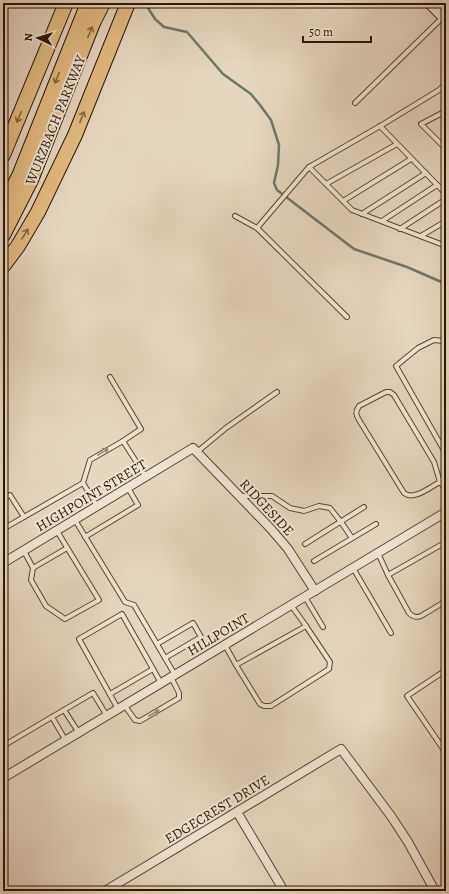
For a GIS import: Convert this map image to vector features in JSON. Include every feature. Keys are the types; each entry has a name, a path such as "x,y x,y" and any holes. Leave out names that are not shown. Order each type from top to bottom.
{"highway":[{"path":"3,155 66,3"},
{"name":"WURZBACH PARKWAY","path":"3,207 19,176 88,3"},
{"name":"WURZBACH PARKWAY","path":"3,235 32,180 93,23 103,3"},
{"path":"3,266 18,246 38,212 74,135 128,3"}],"main road":[{"path":"430,3 445,18"}],"street":[{"name":"HIGHPOINT STREET","path":"4,559 24,550 146,477 195,450"},
{"name":"RIDGESIDE","path":"195,450 271,529 288,549 315,591"},
{"name":"HILLPOINT","path":"3,778 446,513"},
{"name":"EDGECREST DRIVE","path":"105,891 341,749 391,816 408,842 435,891"},
{"path":"237,812 284,891"}],"lane":[{"path":"355,103 445,18"},
{"path":"257,228 309,168 439,90 446,83"},
{"path":"446,111 420,124 446,150"},
{"path":"380,126 446,194"},
{"path":"326,184 397,144"},
{"path":"343,201 411,158"},
{"path":"309,168 352,210 445,244"},
{"path":"362,214 426,174"},
{"path":"382,221 437,185"},
{"path":"400,228 446,199"},
{"path":"235,216 257,228 347,317"},
{"path":"421,236 446,221"},
{"path":"446,345 443,341 434,340 418,348 396,366 446,454"},
{"path":"3,529 83,483 90,460 141,429 110,377"},
{"path":"195,450 278,392"},
{"path":"440,482 415,496 408,496 404,493 358,420 356,410 359,406 386,392 390,392 394,395 434,462 440,482 446,490"},
{"path":"123,440 146,477"},
{"path":"83,483 97,506"},
{"path":"85,536 138,505 128,488"},
{"path":"3,498 10,494 24,517"},
{"path":"239,496 272,496 290,508 304,510 319,506 330,508 352,538"},
{"path":"305,544 364,508"},
{"path":"75,520 125,602 134,605 157,644 173,676 179,693 179,698 140,721 135,720 110,694 79,639 122,614 161,683"},
{"path":"314,561 376,524"},
{"path":"24,550 33,568 31,580 46,606 65,619 99,600 57,531"},
{"path":"388,575 446,542"},
{"path":"33,568 67,548"},
{"path":"377,553 412,616 421,616 446,601"},
{"path":"353,568 391,633"},
{"path":"305,597 323,627"},
{"path":"226,645 236,665 260,704 270,706 329,669 330,662 291,606"},
{"path":"157,644 193,623 201,637 165,658"},
{"path":"236,665 306,626"},
{"path":"110,694 153,669"},
{"path":"446,670 406,696 446,753"},
{"path":"3,746 93,693 107,716"},
{"path":"64,710 79,733"},
{"path":"52,717 66,741"}],"waterway":[{"path":"145,3 155,19 164,27 187,32 223,74 251,94 271,120 279,145 278,165 274,183 277,190 354,249 407,267 446,284"}]}
